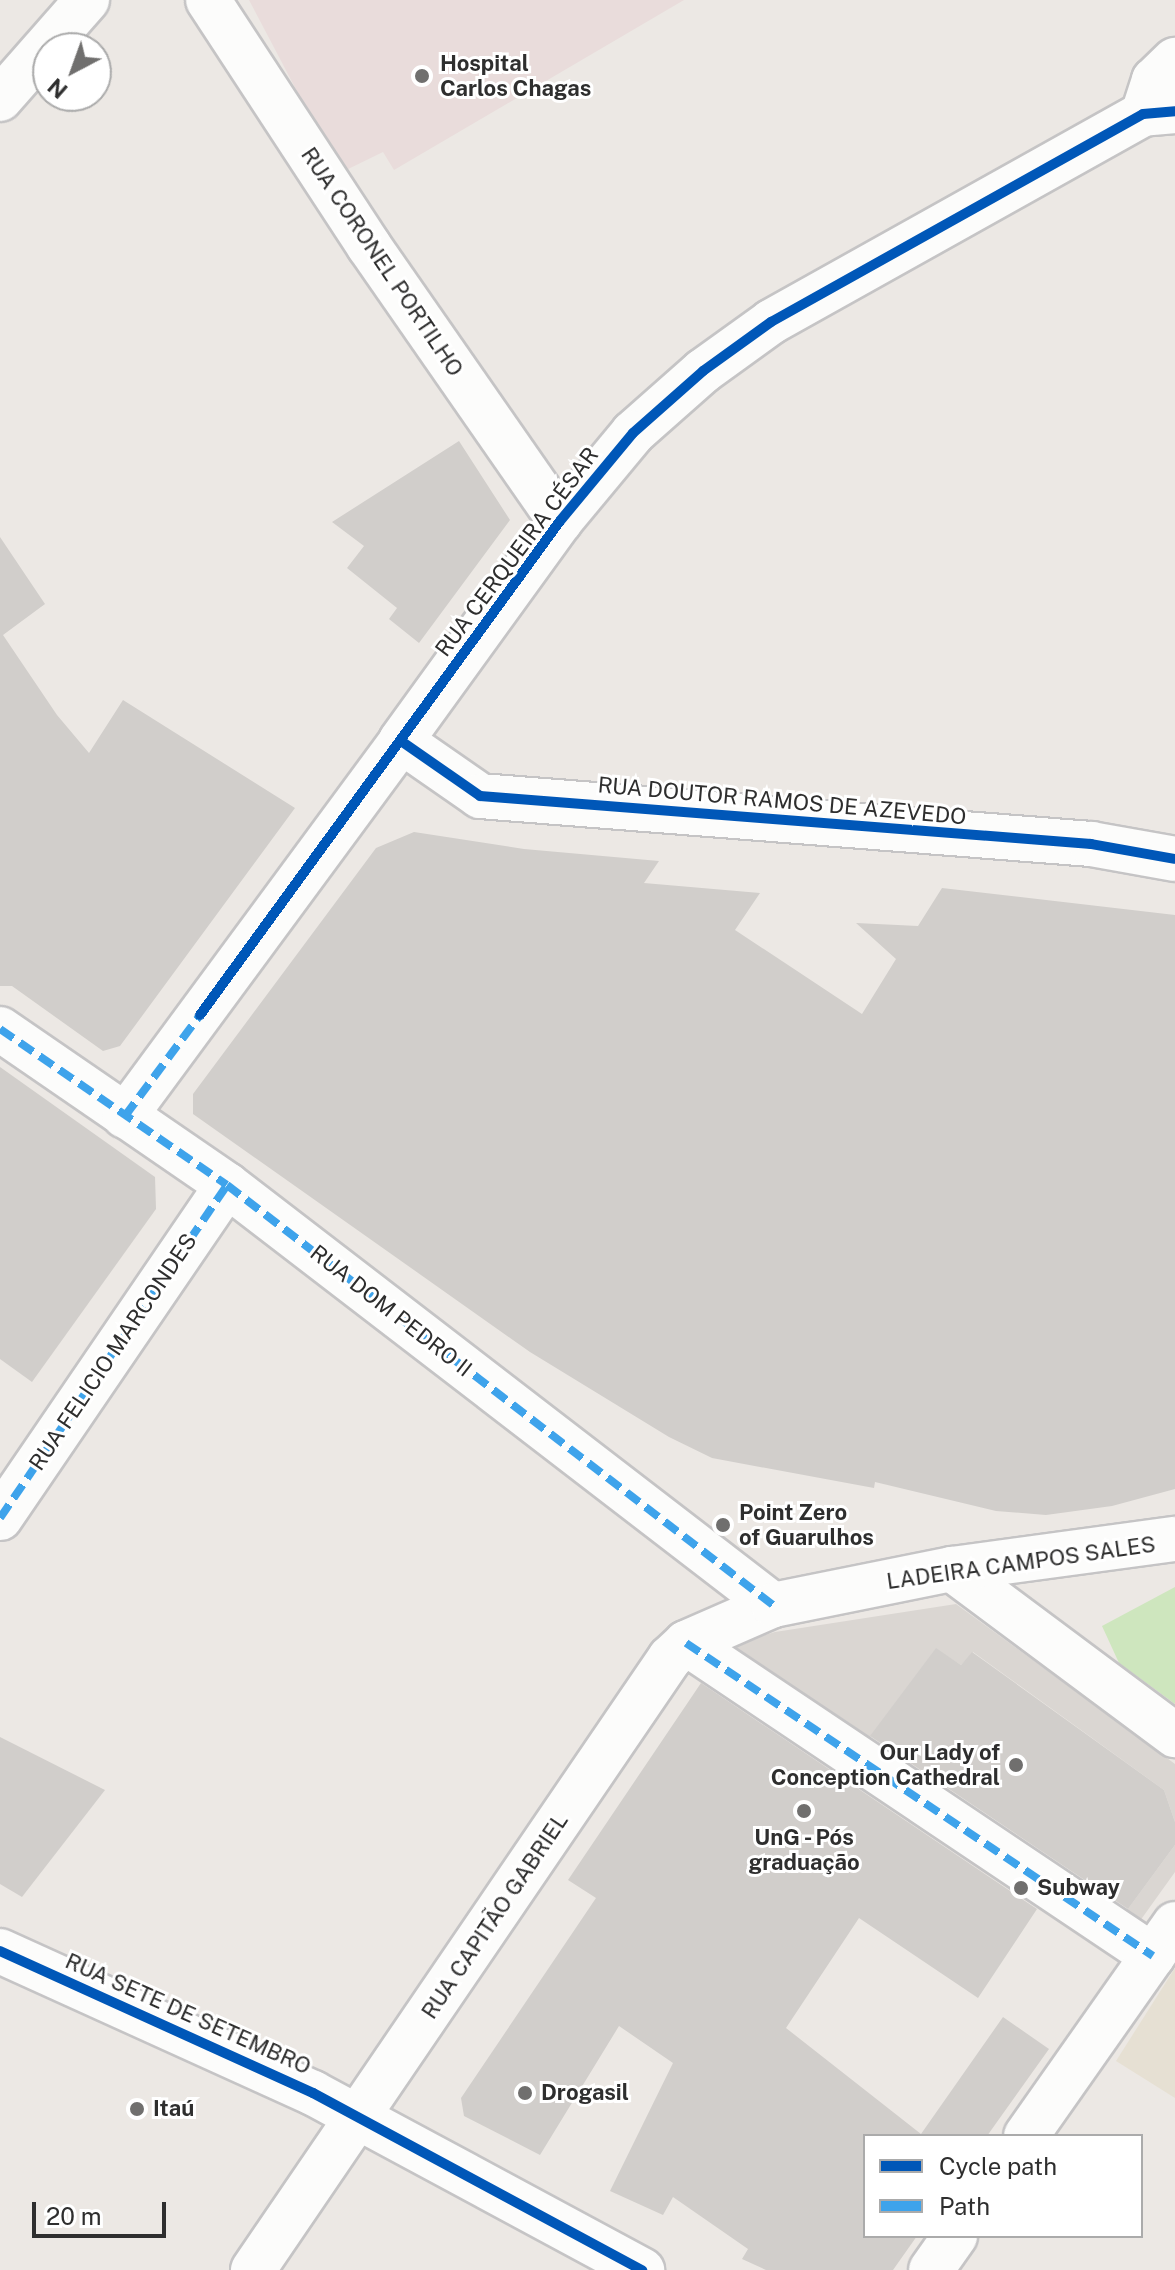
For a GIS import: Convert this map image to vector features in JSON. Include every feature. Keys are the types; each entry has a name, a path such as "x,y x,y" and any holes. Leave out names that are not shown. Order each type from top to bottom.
{"street":[{"path":"0,99 87,0"},
{"name":"RUA CORONEL PORTILHO","path":"208,0 369,246 560,521"},
{"name":"RUA CERQUEIRA CÉSAR","path":"125,1116 560,521 633,433 703,371 771,322 1159,112 1154,80 1175,60"},
{"name":"RUA DOUTOR RAMOS DE AZEVEDO","path":"401,741 480,796 1091,844 1175,859"},
{"name":"RUA DOM PEDRO II","path":"0,1029 227,1185 773,1605"},
{"name":"RUA FELICIO MARCONDES","path":"0,1518 227,1185"},
{"name":"LADEIRA CAMPOS SALES","path":"773,1605 952,1569 1175,1539"},
{"path":"952,1569 1175,1735"},
{"name":"RUA CAPITÃO GABRIEL","path":"253,2270 670,1658 686,1643 773,1605"},
{"path":"686,1643 1164,1940 1027,2134"},
{"name":"RUA SETE DE SETEMBRO","path":"0,1951 313,2093 642,2270"},
{"path":"931,2270 954,2238"}],"shaded area":[{"name":"Hospital Carlos Chagas","path":"249,0 684,0 394,170 383,152 340,173"},
{"path":"956,1604 1175,1764 1175,1822 1164,1790 973,1652 961,1665 936,1649 868,1740 1122,1917 1175,1845 1175,1872 1117,1953 724,1648 775,1632"},
{"path":"1175,1968 1175,2098 1116,2061"}],"green space":[{"path":"1175,1587 1175,1704 1119,1663 1102,1626"}],"building":[{"path":"459,441 510,520 419,643 389,619 397,608 347,568 364,546 332,522"},
{"path":"0,537 45,604 3,635 57,715 89,753 123,700 295,808 120,1046 103,1051 12,986 0,986"},
{"path":"414,832 524,849 659,861 644,883 760,893 735,930 862,1014 896,959 856,923 918,926 942,888 1175,915 1175,1489 1112,1506 1046,1515 996,1511 875,1482 874,1488 712,1458 669,1437 530,1352 193,1114 193,1094 376,848"},
{"path":"0,1067 155,1177 156,1209 32,1382 0,1359"},
{"name":"Our Lady of Conception Cathedral","path":"936,1648 961,1665 972,1652 1164,1790 1175,1822 1175,1845 1128,1909 870,1736"},
{"path":"701,1683 1037,1909 978,1998 859,1918 786,2028 921,2134 863,2134 863,2238 916,2238 893,2270 766,2270 742,2259 748,2249 673,2197 663,2215 610,2191 673,2063 619,2026 540,2155 464,2116 461,2098 596,1898 568,1880"},
{"path":"0,1737 105,1790 22,1897 0,1884"},
{"path":"1003,2017 1049,2049 988,2134 921,2134"}],"marked path":[{"path":"125,1116 200,1015"},
{"path":"0,1029 227,1185 773,1605"},
{"path":"0,1518 227,1185"},
{"path":"686,1643 1153,1956"}],"cycle path":[{"path":"200,1015 560,521 633,433 703,371 771,322 1143,114 1175,111"},
{"path":"401,741 480,796 1091,844 1175,859"},
{"path":"0,1951 313,2093 642,2270"}],"place":[{"name":"Hospital Carlos Chagas","path":"422,76"},
{"name":"Point Zero of Guarulhos","path":"723,1525"},
{"name":"Our Lady of Conception Cathedral","path":"1016,1765"},
{"name":"UnG - Pós graduação","path":"804,1811"},
{"name":"Subway","path":"1021,1888"},
{"name":"Drogasil","path":"525,2093"},
{"name":"Itaú","path":"137,2109"}]}
